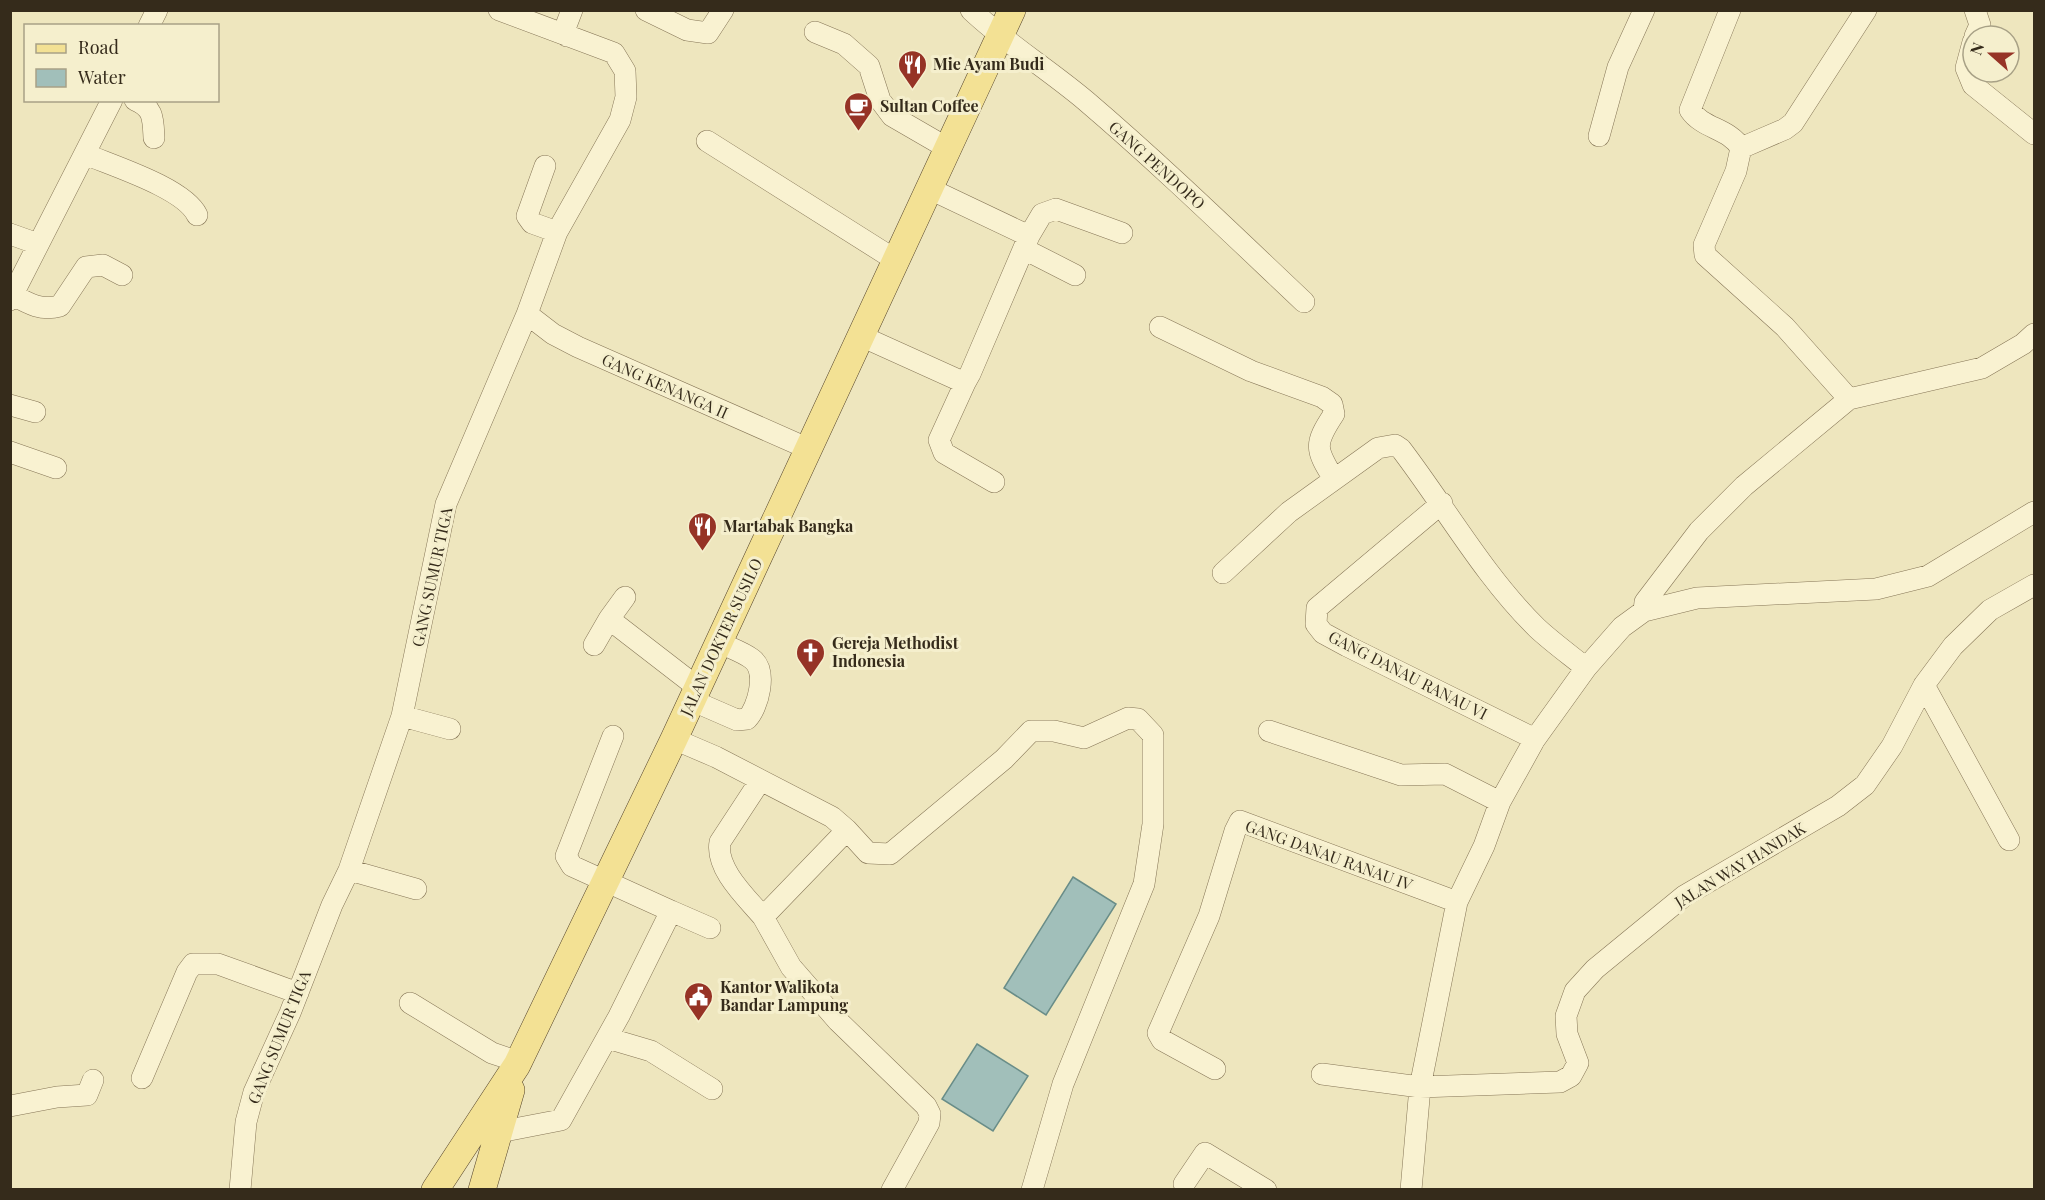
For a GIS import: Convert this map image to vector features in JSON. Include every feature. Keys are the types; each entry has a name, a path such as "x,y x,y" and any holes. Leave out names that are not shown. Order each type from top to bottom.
{"main road":[{"name":"JALAN DOKTER SUSILO","path":"435,1190 518,1064 674,739 1012,10"},
{"name":"JALAN DOKTER SUSILO","path":"482,1190 518,1064"}],"street":[{"path":"150,24 157,10"},
{"name":"GANG SUMUR TIGA","path":"240,1190 246,1122 254,1092 298,993 332,904 349,870 402,716 446,504 526,314 557,232 620,120 626,97 625,71 614,53 499,10"},
{"path":"567,36 564,31 565,25 572,10"},
{"path":"646,10 696,33 708,33 723,10"},
{"name":"GANG PENDOPO","path":"971,10 1000,38 1083,99 1151,158 1304,302"},
{"path":"1599,136 1618,67 1644,10"},
{"path":"1730,10 1690,110 1697,121 1734,138 1741,148 1736,171 1704,245 1705,255 1785,327 1849,399"},
{"path":"1741,148 1785,129 1793,123 1866,10"},
{"path":"815,32 844,44 868,66 880,100 892,116 949,149"},
{"path":"1973,84 2034,135"},
{"path":"111,102 12,297 47,309 60,306 86,267 103,265 122,275"},
{"path":"140,102 148,105 153,114 154,138"},
{"path":"707,141 897,261"},
{"path":"85,154 167,190 192,205 197,214"},
{"path":"545,166 527,216 532,223 557,232"},
{"path":"930,189 1027,242 1075,276"},
{"path":"994,482 944,453 939,447 939,440 1027,242 1042,214 1056,209 1122,233"},
{"path":"10,234 39,244"},
{"name":"GANG KENANGA II","path":"526,314 553,334 578,347 809,449"},
{"path":"1160,327 1251,371 1332,404 1334,414 1318,437 1319,454 1334,479"},
{"path":"1644,611 1645,602 1699,531 1744,486 1849,399 1982,368 2023,344 2034,334"},
{"path":"861,336 965,383"},
{"path":"10,405 35,412"},
{"path":"1223,573 1289,512 1378,448 1395,445 1401,449 1442,503 1487,570 1537,627 1587,668"},
{"path":"10,452 56,468"},
{"name":"GANG DANAU RANAU VI","path":"1442,503 1317,608 1317,624 1323,633 1535,739"},
{"path":"1411,1190 1420,1087 1457,902 1484,846 1500,802 1535,739 1587,668 1622,627 1644,611 1697,598 1876,589 1928,576 2034,512"},
{"name":"JALAN WAY HANDAK","path":"1322,1074 1420,1087 1560,1082 1571,1076 1578,1063 1567,1034 1566,1016 1575,991 1595,969 1684,896 1838,806 1865,785 1892,746 1924,685 1953,646 1990,609 2034,585"},
{"path":"594,645 625,597"},
{"path":"609,619 694,694 738,720 747,719 753,713 759,692 758,667 753,659 718,642"},
{"path":"1924,685 2009,840"},
{"path":"402,716 450,729"},
{"path":"674,739 716,757 832,817 868,853 890,854 1004,759 1031,731 1054,731 1084,738 1128,718 1138,719 1153,735 1153,824 1143,884 1063,1084 1032,1190"},
{"path":"1269,731 1401,775 1445,774 1500,802"},
{"path":"613,736 566,856 572,866 710,928"},
{"path":"760,781 720,842 718,848 720,859 735,883 763,917 790,967 838,1021 926,1106 930,1114 929,1123 892,1190"},
{"name":"GANG DANAU RANAU IV","path":"1215,1069 1162,1040 1158,1033 1209,916 1240,821 1457,902"},
{"path":"763,917 847,830"},
{"path":"349,870 416,889"},
{"path":"499,1132 561,1120 607,1038 670,911"},
{"path":"142,1078 187,972 193,964 218,964 298,993"},
{"path":"410,1003 492,1053 518,1064"},
{"path":"607,1038 651,1051 712,1089"},
{"path":"10,1106 57,1097 87,1095 93,1080"},
{"path":"1184,1184 1205,1153 1218,1158 1266,1190"}],"water":[{"path":"1073,877 1116,904 1046,1015 1004,988"},
{"path":"977,1044 1028,1076 993,1131 942,1099"}],"place":[{"name":"Mie Ayam Budi","path":"912,90"},
{"name":"Sultan Coffee","path":"859,132"},
{"name":"Martabak Bangka","path":"702,552"},
{"name":"Gereja Methodist Indonesia","path":"811,678"},
{"name":"Kantor Walikota Bandar Lampung","path":"699,1022"}]}
